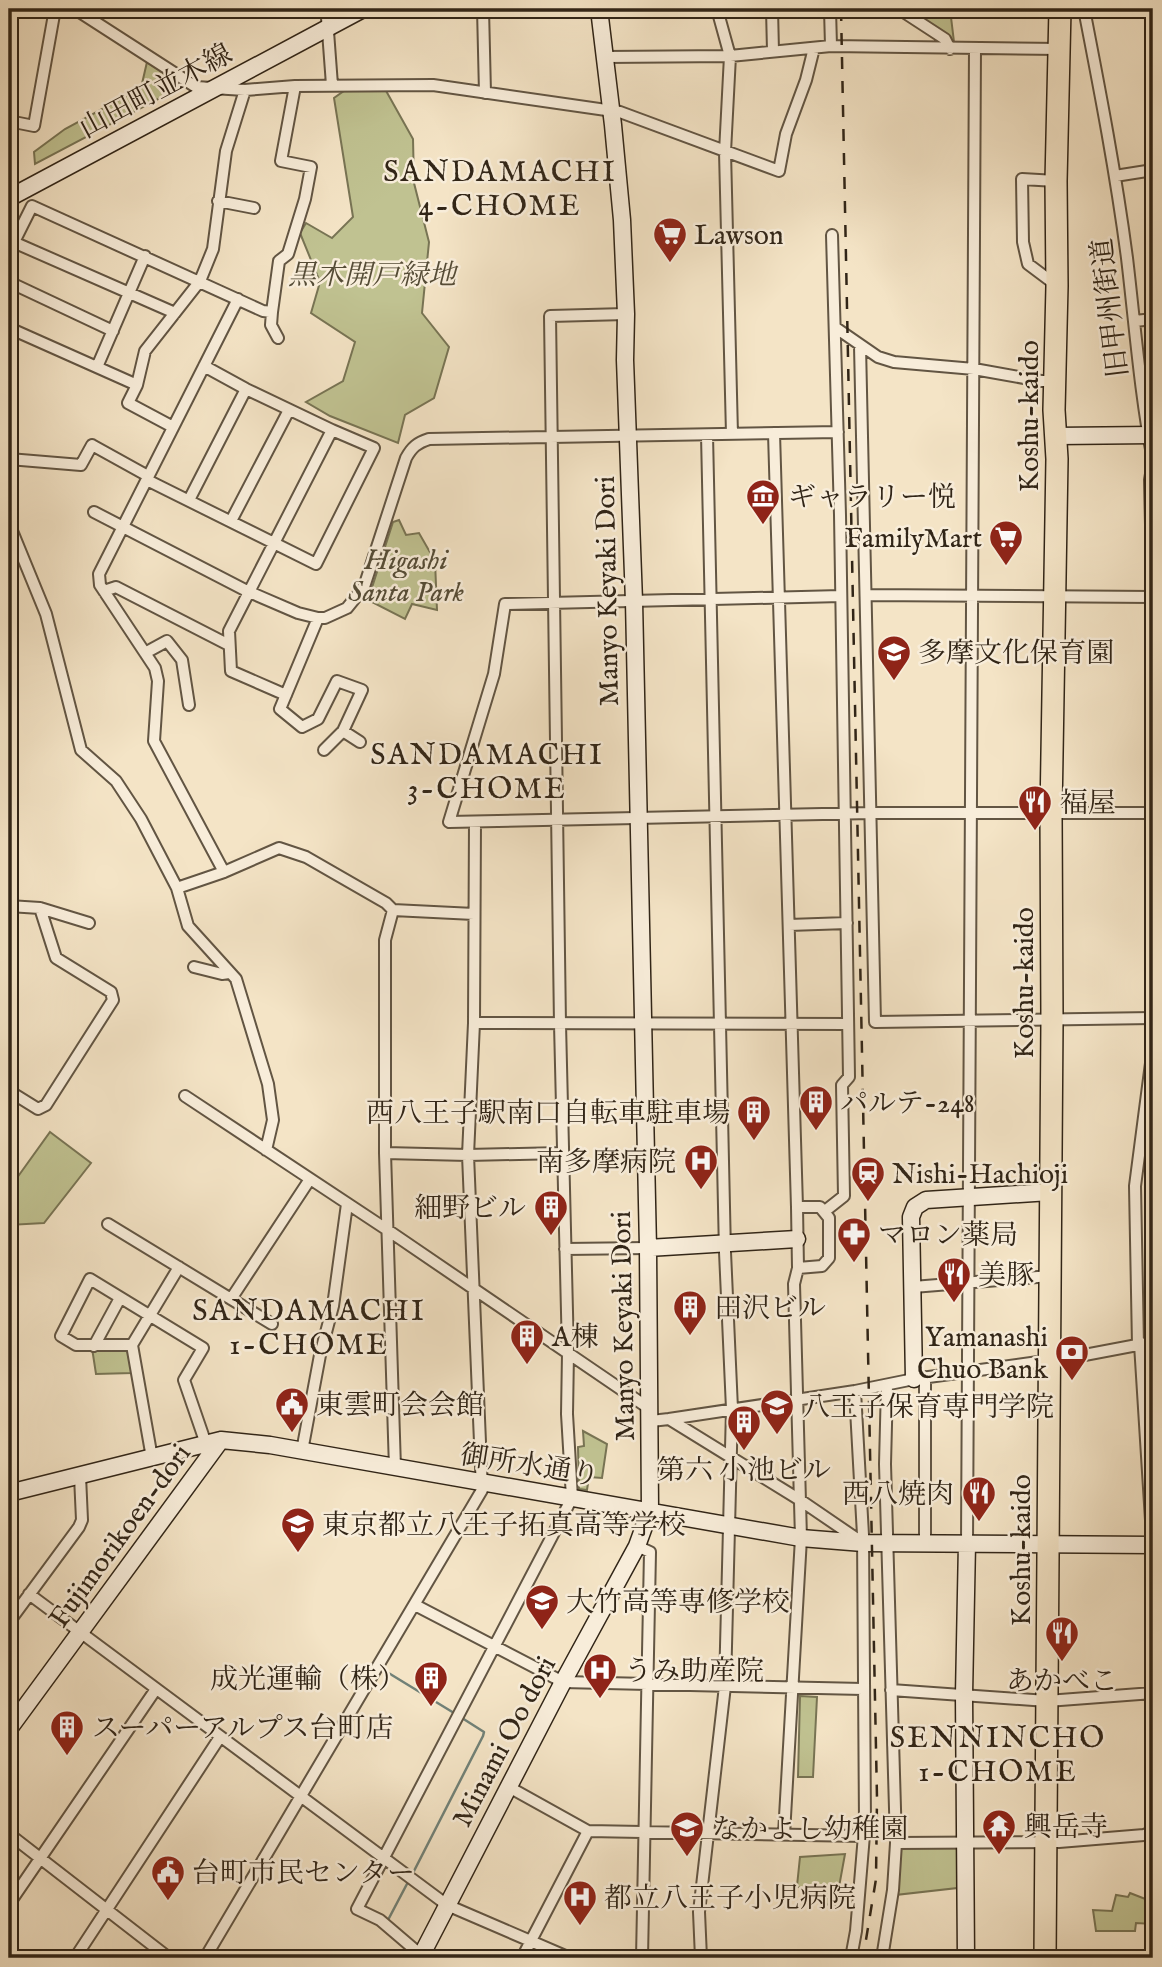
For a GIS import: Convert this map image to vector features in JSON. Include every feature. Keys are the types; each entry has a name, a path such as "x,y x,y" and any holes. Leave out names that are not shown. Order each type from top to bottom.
{"highway":[{"name":"Koshu-kaido","path":"1045,1958 1051,1276 1051,813 1060,9"}],"street":[{"path":"9,21 11,9"},
{"path":"9,121 34,126 55,9"},
{"path":"75,9 203,88 245,90 332,85 433,85 612,111 779,172 786,134 806,80 814,48"},
{"name":"山田町並木線","path":"9,198 203,88 356,9"},
{"path":"483,9 485,93"},
{"name":"Manyo Keyaki Dori","path":"599,9 622,220 626,314 648,1248 650,1510"},
{"path":"718,9 730,56 725,152 732,434"},
{"path":"772,9 773,51"},
{"path":"830,9 831,46"},
{"path":"899,9 945,39 950,49"},
{"name":"旧甲州街道","path":"1084,9 1115,176 1135,321 1142,399 1151,436 1153,614"},
{"path":"328,22 332,85"},
{"path":"606,57 730,56 831,46 1060,49"},
{"path":"966,1958 964,1695 974,596 975,48"},
{"path":"278,338 271,325 279,261 288,254 305,199 311,167 281,161 295,86"},
{"path":"173,427 128,403 137,385 145,351 200,281 213,249 226,151 245,90"},
{"name":"山田町並木線","path":"9,187 108,140"},
{"path":"1115,176 1153,170"},
{"path":"1056,181 1022,179 1022,220 1028,264 1057,286"},
{"path":"218,201 254,208"},
{"path":"175,313 12,241 32,206 263,311 272,312"},
{"path":"825,1211 844,1196 842,1085 849,1077 846,814 832,235"},
{"path":"97,368 145,256"},
{"path":"9,282 113,331"},
{"path":"224,872 154,741 158,681 155,668 100,585 99,574 238,299"},
{"path":"420,1957 380,1920 357,1909 572,1498 567,1414 550,316 626,314"},
{"path":"1135,321 1153,319"},
{"path":"9,328 137,385"},
{"path":"836,328 878,357 894,362 974,369 1055,381"},
{"path":"860,346 875,1022 1153,1018"},
{"path":"1140,363 1153,360"},
{"path":"9,459 81,465 92,445 189,500 316,564 374,448 289,410 204,366"},
{"path":"189,500 246,389"},
{"path":"232,521 289,410"},
{"path":"286,695 231,671 229,631 247,591 332,430"},
{"path":"94,512 247,591 298,613 318,618 337,614 347,608 364,587 406,458 412,448 429,439 838,432"},
{"path":"774,433 797,1207 798,1268 794,1284 801,1538 785,1834"},
{"path":"701,1958 699,1912 725,1686 732,1409 725,1242 707,435"},
{"path":"1056,436 1151,436"},
{"path":"9,518 46,614 81,750 116,781 141,819 177,888 188,926 236,979 268,1084 274,1120 266,1150"},
{"path":"104,591 116,587 229,645"},
{"path":"866,595 1153,597"},
{"path":"841,596 505,604 494,674 449,822 871,813 1153,813"},
{"path":"318,618 280,709 302,727 318,719 337,681 362,690 343,731 324,750"},
{"path":"145,653 167,641 182,660 189,705"},
{"path":"343,731 360,742"},
{"path":"205,1958 482,1489 468,1155 474,1023 475,822"},
{"path":"177,888 224,872 279,848 306,857 386,903 393,910 474,914"},
{"path":"9,906 40,908 89,923"},
{"path":"9,1091 37,1109 46,1105 113,1000 111,992 56,958 40,908"},
{"path":"393,910 385,940 385,1153 395,1468"},
{"path":"789,925 847,923"},
{"path":"194,967 222,974 229,973"},
{"path":"474,1023 848,1024"},
{"path":"1153,1048 1135,1186 1139,1344 1152,1545 1153,1716"},
{"path":"185,1096 568,1353 651,1415 669,1419 800,1500 863,1543"},
{"path":"385,1153 563,1153"},
{"path":"231,1299 310,1179"},
{"path":"925,1542 912,1211 920,1202 926,1200 1050,1192"},
{"path":"302,1451 320,1355 333,1306 347,1204"},
{"path":"797,1207 820,1207 829,1218 829,1258 822,1266 798,1268"},
{"path":"107,1224 272,1324"},
{"path":"565,1249 648,1248 797,1239"},
{"path":"152,1458 132,1345 179,1267"},
{"path":"913,1287 1051,1276"},
{"path":"132,1345 76,1345 61,1336 90,1279 204,1348 184,1380 213,1442"},
{"path":"94,1346 120,1297"},
{"path":"669,1419 1153,1342"},
{"path":"882,1958 893,1890 896,1843 884,1464 887,1385"},
{"path":"851,1958 856,1931 864,1836 863,1543 856,1391"},
{"name":"御所水通り","path":"9,1493 213,1442 270,1445 801,1538 863,1543 1152,1545"},
{"name":"Fujimorikoen-dori","path":"9,1729 213,1442"},
{"path":"9,1622 79,1527 82,1520 79,1476"},
{"name":"Minami Oo dori","path":"420,1957 637,1546 650,1510"},
{"path":"637,1546 650,1552 642,1958"},
{"path":"30,1594 447,1905 570,1958"},
{"path":"415,1605 563,1682 863,1689"},
{"path":"9,1904 156,1689"},
{"path":"891,1690 1047,1701 1153,1693"},
{"path":"75,1958 220,1737"},
{"path":"509,1787 588,1831 864,1836"},
{"path":"522,1958 588,1831"},
{"path":"896,1843 1046,1841 1153,1832"},
{"path":"9,1834 169,1958"}],"green space":[{"path":"905,9 950,9 954,42"},
{"path":"147,62 183,86 35,164 34,152 65,129 141,88"},
{"name":"黒木開戸緑地","path":"351,86 385,89 413,139 414,183 429,242 422,313 449,347 434,398 405,415 398,443 330,416 306,402 343,381 355,342 311,313 320,282 300,233 306,223 332,238 353,217 334,98"},
{"name":"Higashi Santa Park","path":"399,520 406,535 419,533 435,561 437,610 412,604 405,619 368,600 393,522"},
{"path":"50,1132 91,1163 44,1223 9,1225 9,1189"},
{"path":"92,1348 127,1349 132,1373 96,1374"},
{"path":"583,1431 607,1444 602,1478 589,1477 587,1490 579,1489 578,1447 584,1446"},
{"path":"800,1696 817,1697 813,1777 798,1777"},
{"path":"966,1843 966,1887 895,1895 900,1847"},
{"path":"845,1854 835,1909 797,1886 800,1857"},
{"path":"1130,1893 1153,1902 1153,1924 1136,1923 1135,1931 1096,1931 1093,1910 1112,1911 1116,1895 1128,1897"}],"waterway":[{"path":"382,1669 454,1713"},
{"path":"414,1871 483,1736 484,1732 462,1718"},
{"path":"388,1920 408,1882"}],"railway":[{"path":"841,9 877,1798 876,1879 863,1958"}],"place":[{"name":"Lawson","path":"670,264"},
{"name":"ギャラリー悦","path":"763,526"},
{"name":"FamilyMart","path":"1006,567"},
{"name":"多摩文化保育園","path":"894,682"},
{"name":"福屋","path":"1035,832"},
{"name":"パルテ-248","path":"816,1132"},
{"name":"西八王子駅南口自転車駐車場","path":"754,1142"},
{"name":"南多摩病院","path":"701,1191"},
{"name":"Nishi-Hachioji","path":"868,1203"},
{"name":"細野ビル","path":"551,1237"},
{"name":"マロン薬局","path":"854,1264"},
{"name":"美豚","path":"954,1304"},
{"name":"田沢ビル","path":"690,1337"},
{"name":"A棟","path":"527,1366"},
{"name":"Yamanashi Chuo Bank","path":"1072,1382"},
{"name":"東雲町会会館","path":"292,1434"},
{"name":"八王子保育専門学院","path":"777,1436"},
{"name":"第六 小池ビル","path":"744,1452"},
{"name":"西八焼肉","path":"979,1523"},
{"name":"東京都立八王子拓真高等学校","path":"298,1554"},
{"name":"大竹高等専修学校","path":"542,1631"},
{"name":"あかべこ","path":"1062,1663"},
{"name":"うみ助産院","path":"600,1700"},
{"name":"成光運輸（株）","path":"431,1708"},
{"name":"スーパーアルプス台町店","path":"67,1757"},
{"name":"興岳寺","path":"999,1856"},
{"name":"なかよし幼稚園","path":"687,1858"},
{"name":"台町市民センター","path":"168,1902"},
{"name":"都立八王子小児病院","path":"580,1927"}],"district":[{"name":"SANDAMACHI 4-CHOME","path":"500,188"},
{"name":"SANDAMACHI 3-CHOME","path":"487,771"},
{"name":"SANDAMACHI 1-CHOME","path":"309,1327"},
{"name":"SENNINCHO 1-CHOME","path":"998,1754"}]}
